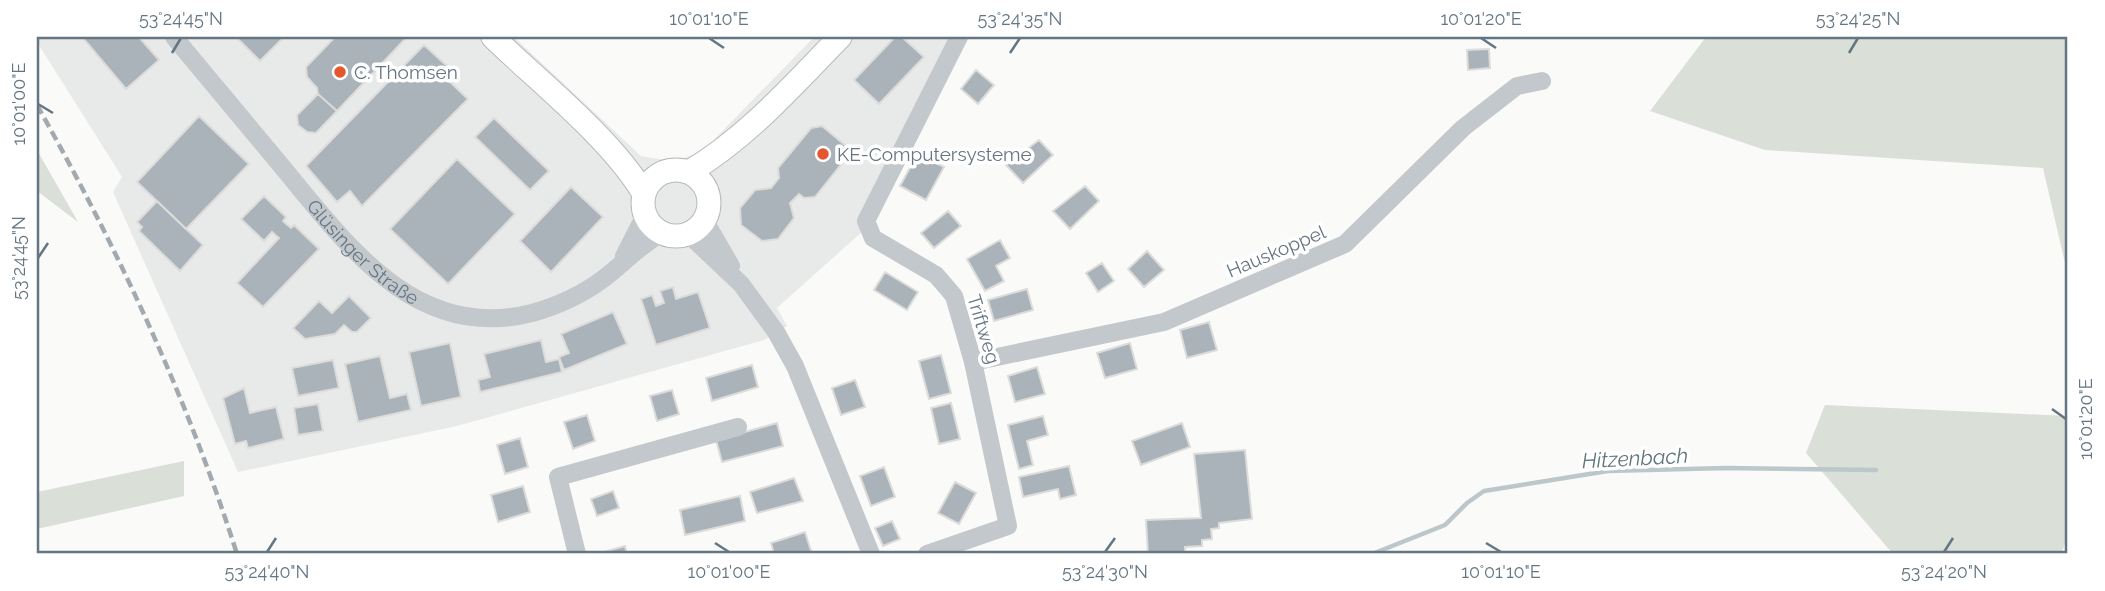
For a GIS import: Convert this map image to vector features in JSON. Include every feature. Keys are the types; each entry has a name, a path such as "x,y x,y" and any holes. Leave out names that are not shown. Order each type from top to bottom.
{"main road":[{"path":"492,37 592,132 636,181 644,204 662,233 696,228 709,211 707,190 689,172 679,169 659,174 592,132"},
{"path":"689,172 711,159 772,106 840,37"},
{"path":"707,190 772,106"},
{"name":"Glüsinger Straße","path":"644,204 659,174"}],"street":[{"name":"Glüsinger Straße","path":"174,37 357,256 405,293 454,314 509,317 561,302 588,289 662,233"},
{"name":"Triftweg","path":"928,554 1007,526 973,362 954,296 936,275 873,238 866,221 959,37"},
{"name":"Hauskoppel","path":"973,362 1164,322 1346,244 1463,128 1517,86 1542,80"},
{"name":"Glüsinger Straße","path":"617,268 639,231 644,204"},
{"path":"696,228 758,304 795,366 871,554"},
{"path":"577,554 558,477 738,428"}],"shaded area":[{"path":"37,37 514,37 641,156 671,161 701,153 814,37 966,37 873,222 777,308 787,326 764,340 457,426 238,472 113,192 122,177 37,42"},
{"path":"1706,37 2068,37 2068,276 2043,168 1765,150 1650,111"},
{"path":"37,150 78,222 37,191"},
{"path":"1825,405 2068,416 2068,536 2061,554 1893,554 1806,453"},
{"path":"184,461 184,496 37,529 37,492"}],"building":[{"path":"82,37 139,37 159,60 126,89"},
{"path":"236,37 284,37 260,61"},
{"name":"C. Thomsen","path":"335,37 407,37 337,111 318,94 317,88 307,77 306,67"},
{"path":"895,37 902,37 924,57 879,104 854,80"},
{"path":"424,45 457,75 450,82 468,99 362,206 350,191 337,202 306,166"},
{"path":"1489,49 1490,68 1468,70 1467,50"},
{"path":"976,70 994,85 978,104 961,89"},
{"path":"318,94 337,111 316,133 307,132 298,125 297,115"},
{"path":"199,116 249,164 186,229 137,182"},
{"path":"494,118 549,171 530,190 475,137"},
{"path":"822,126 846,146 847,157 815,197 804,198 799,194 790,203 794,218 778,239 762,241 741,225 740,208 755,190 771,188 779,178 778,168 811,128"},
{"path":"1039,140 1053,155 1023,183 1006,165"},
{"path":"918,153 944,167 926,200 900,186"},
{"path":"457,159 515,214 448,284 390,229"},
{"path":"1085,186 1099,201 1070,229 1053,211"},
{"path":"571,187 603,217 551,272 520,241"},
{"path":"264,196 286,217 283,221 291,228 294,225 319,249 263,307 237,283 279,238 272,232 264,241 241,219"},
{"path":"157,201 203,245 180,271 139,231 142,227 137,222"},
{"path":"948,211 961,226 934,248 921,233"},
{"path":"1000,240 1010,258 996,266 1004,281 985,291 967,259"},
{"path":"1147,251 1164,270 1144,287 1128,269"},
{"path":"1102,263 1114,281 1098,292 1086,273"},
{"path":"885,272 918,292 907,310 874,290"},
{"path":"673,287 676,299 698,292 710,328 656,345 641,299 652,295 656,306 664,303 660,291"},
{"path":"1027,289 1033,310 994,321 988,300"},
{"path":"349,296 371,318 357,332 352,332 344,325 335,334 305,339 293,328 319,301 332,313"},
{"path":"613,312 627,344 564,370 559,357 569,353 561,334"},
{"path":"1209,322 1217,350 1187,358 1180,330"},
{"path":"541,340 546,362 559,359 562,372 480,392 478,380 490,377 484,354"},
{"path":"450,343 461,397 421,406 409,352"},
{"path":"1130,343 1137,369 1105,378 1097,353"},
{"path":"941,355 951,393 929,399 919,361"},
{"path":"380,356 390,398 407,394 411,410 358,422 345,364"},
{"path":"333,360 339,388 298,396 292,368"},
{"path":"752,365 758,387 712,401 706,378"},
{"path":"1037,367 1045,394 1015,402 1008,376"},
{"path":"855,380 865,407 841,415 832,388"},
{"path":"244,388 250,413 276,407 284,439 248,448 246,441 235,444 223,398"},
{"path":"672,390 679,414 657,421 650,396"},
{"path":"951,403 960,439 939,444 931,408"},
{"path":"318,404 323,431 298,435 294,408"},
{"path":"587,415 595,441 573,449 564,422"},
{"path":"1043,416 1048,435 1027,441 1033,465 1019,469 1008,425"},
{"path":"777,423 783,446 722,462 716,440"},
{"path":"1182,423 1190,447 1141,465 1132,441"},
{"path":"520,438 528,467 505,474 497,445"},
{"path":"1245,450 1252,519 1219,523 1219,528 1211,529 1212,539 1202,540 1202,546 1185,547 1185,552 1148,554 1146,520 1201,518 1194,454"},
{"path":"1069,466 1076,495 1060,499 1058,489 1023,497 1019,477"},
{"path":"884,467 895,497 871,506 860,476"},
{"path":"794,478 803,501 757,513 750,492"},
{"path":"955,482 976,493 959,524 938,513"},
{"path":"523,486 530,512 498,522 491,495"},
{"path":"613,491 619,508 597,516 591,499"},
{"path":"740,496 745,521 685,535 680,510"},
{"path":"892,521 900,539 883,546 875,528"},
{"path":"805,532 812,554 774,554 771,543"},
{"path":"625,546 627,554 597,554"}],"waterway":[{"name":"Hitzenbach","path":"1372,554 1445,525 1467,503 1484,491 1608,471 1726,468 1876,470"}],"railway":[{"path":"37,105 67,159 149,325 196,438 237,554"}],"place":[{"name":"C. Thomsen","path":"340,72"},
{"name":"KE-Computersysteme","path":"823,154"}]}
